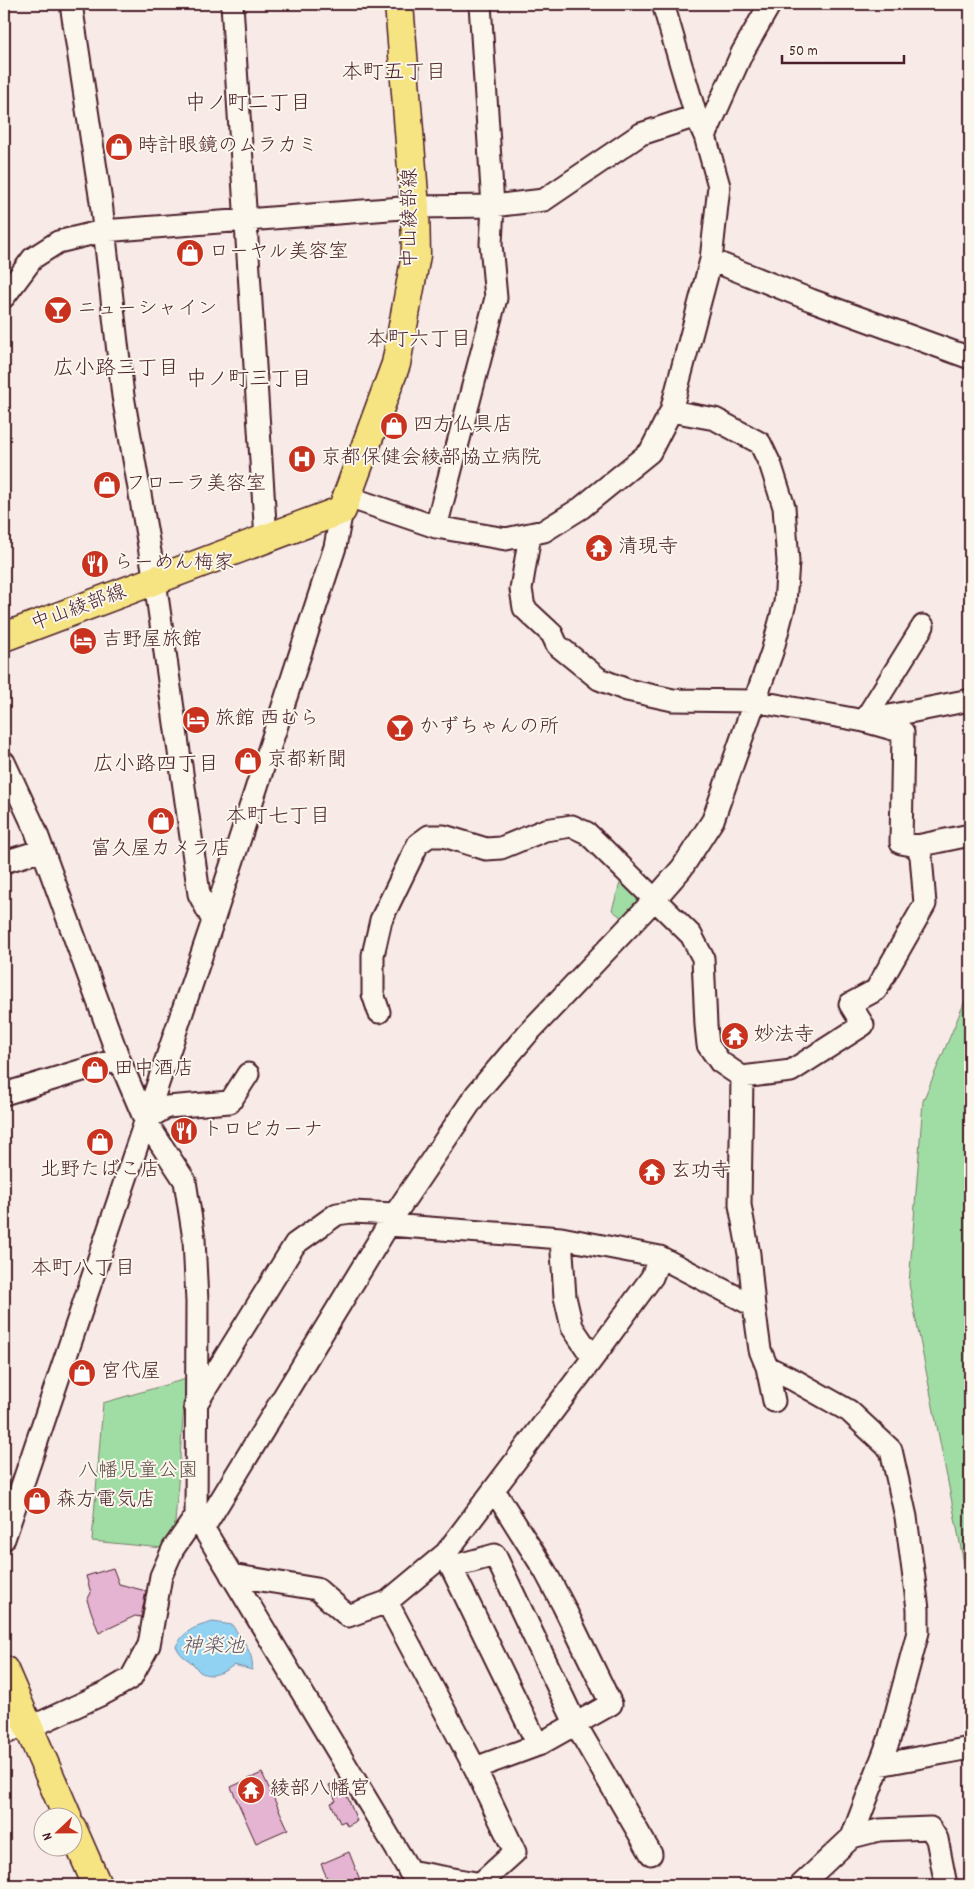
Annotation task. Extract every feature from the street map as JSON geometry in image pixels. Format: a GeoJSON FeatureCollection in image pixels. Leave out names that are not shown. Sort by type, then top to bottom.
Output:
{"type":"FeatureCollection","features":[{"type":"Feature","properties":{"kind":"main road","name":"中山綾部線"},"geometry":{"type":"LineString","coordinates":[[4,637],[266,538],[345,503],[396,364],[416,255],[415,207],[399,4]]}},
{"type":"Feature","properties":{"kind":"main road"},"geometry":{"type":"LineString","coordinates":[[4,1670],[15,1729],[61,1806]]}},
{"type":"Feature","properties":{"kind":"main road"},"geometry":{"type":"LineString","coordinates":[[82,1851],[97,1885]]}},
{"type":"Feature","properties":{"kind":"street"},"geometry":{"type":"LineString","coordinates":[[71,4],[101,202],[123,396],[155,581],[199,894],[213,921]]}},
{"type":"Feature","properties":{"kind":"street"},"geometry":{"type":"LineString","coordinates":[[232,4],[266,538]]}},
{"type":"Feature","properties":{"kind":"street"},"geometry":{"type":"LineString","coordinates":[[436,527],[496,298],[491,244],[493,206],[480,4]]}},
{"type":"Feature","properties":{"kind":"street"},"geometry":{"type":"LineString","coordinates":[[4,1540],[144,1120],[213,921],[335,547],[345,503],[436,527],[506,539],[544,531],[580,508],[650,452],[671,411],[711,260],[719,186],[663,4]]}},
{"type":"Feature","properties":{"kind":"street"},"geometry":{"type":"LineString","coordinates":[[705,136],[742,53],[770,4]]}},
{"type":"Feature","properties":{"kind":"street"},"geometry":{"type":"LineString","coordinates":[[4,297],[33,258],[58,242],[103,231],[415,207],[493,206],[544,200],[641,134],[696,116]]}},
{"type":"Feature","properties":{"kind":"street"},"geometry":{"type":"LineString","coordinates":[[711,260],[811,300],[970,358]]}},
{"type":"Feature","properties":{"kind":"street"},"geometry":{"type":"LineString","coordinates":[[15,1729],[42,1722],[107,1692],[131,1678],[150,1645],[161,1576],[173,1549],[200,1523],[392,1219],[477,1093],[528,1033],[682,868],[713,820],[772,652],[786,603],[788,562],[784,507],[771,466],[760,443],[715,418],[671,411]]}},
{"type":"Feature","properties":{"kind":"street"},"geometry":{"type":"LineString","coordinates":[[528,535],[529,541],[521,589],[524,608],[552,634],[557,645],[599,679],[627,690],[673,700],[754,701],[864,720],[903,732],[901,843],[917,846],[970,835]]}},
{"type":"Feature","properties":{"kind":"street"},"geometry":{"type":"LineString","coordinates":[[864,720],[923,626]]}},
{"type":"Feature","properties":{"kind":"street"},"geometry":{"type":"LineString","coordinates":[[864,720],[970,700]]}},
{"type":"Feature","properties":{"kind":"street"},"geometry":{"type":"LineString","coordinates":[[4,762],[35,829],[119,1060],[144,1120],[185,1181],[194,1239],[197,1302],[195,1406],[200,1523],[413,1878],[483,1884],[515,1852],[475,1768],[387,1602]]}},
{"type":"Feature","properties":{"kind":"street"},"geometry":{"type":"LineString","coordinates":[[379,1012],[374,994],[373,955],[381,920],[418,844],[429,836],[444,836],[486,849],[501,848],[545,830],[572,826],[587,833],[691,935],[703,958],[708,1045],[720,1062],[742,1077],[791,1071],[863,1025],[850,1004],[876,990],[925,904],[921,856],[917,846]]}},
{"type":"Feature","properties":{"kind":"street"},"geometry":{"type":"LineString","coordinates":[[4,862],[42,850]]}},
{"type":"Feature","properties":{"kind":"street"},"geometry":{"type":"LineString","coordinates":[[4,1094],[119,1060]]}},
{"type":"Feature","properties":{"kind":"street"},"geometry":{"type":"LineString","coordinates":[[144,1120],[167,1107],[230,1102],[248,1074]]}},
{"type":"Feature","properties":{"kind":"street"},"geometry":{"type":"LineString","coordinates":[[742,1077],[740,1205],[749,1254],[760,1350],[767,1367],[774,1401]]}},
{"type":"Feature","properties":{"kind":"street"},"geometry":{"type":"LineString","coordinates":[[195,1406],[295,1244],[337,1214],[351,1212],[392,1219],[561,1238],[660,1257],[754,1306]]}},
{"type":"Feature","properties":{"kind":"street"},"geometry":{"type":"LineString","coordinates":[[561,1238],[565,1297],[572,1326],[593,1358]]}},
{"type":"Feature","properties":{"kind":"street"},"geometry":{"type":"LineString","coordinates":[[231,1575],[317,1589],[348,1616],[387,1602],[449,1560],[494,1490],[652,1277],[660,1257]]}},
{"type":"Feature","properties":{"kind":"street"},"geometry":{"type":"LineString","coordinates":[[767,1367],[848,1411],[891,1450],[906,1517],[918,1610],[918,1632],[889,1740],[852,1837],[800,1885]]}},
{"type":"Feature","properties":{"kind":"street"},"geometry":{"type":"LineString","coordinates":[[475,1768],[538,1745],[611,1704],[554,1588],[494,1490]]}},
{"type":"Feature","properties":{"kind":"street"},"geometry":{"type":"LineString","coordinates":[[449,1560],[495,1555],[576,1725],[651,1854]]}},
{"type":"Feature","properties":{"kind":"street"},"geometry":{"type":"LineString","coordinates":[[449,1560],[538,1745]]}},
{"type":"Feature","properties":{"kind":"street"},"geometry":{"type":"LineString","coordinates":[[880,1765],[970,1748]]}},
{"type":"Feature","properties":{"kind":"street"},"geometry":{"type":"LineString","coordinates":[[852,1837],[879,1830],[930,1828],[937,1839],[943,1885]]}},
{"type":"Feature","properties":{"kind":"green space"},"geometry":{"type":"Polygon","coordinates":[[[624,870],[655,899],[631,925],[612,910],[624,870]]]}},
{"type":"Feature","properties":{"kind":"green space"},"geometry":{"type":"Polygon","coordinates":[[[970,989],[970,1594],[909,1284],[923,1101],[970,989]]]}},
{"type":"Feature","properties":{"kind":"green space","name":"八幡児童公園"},"geometry":{"type":"Polygon","coordinates":[[[186,1379],[173,1549],[92,1541],[103,1403],[186,1379]]]}},
{"type":"Feature","properties":{"kind":"water","name":"神楽池"},"geometry":{"type":"Polygon","coordinates":[[[213,1622],[232,1625],[249,1652],[252,1670],[234,1665],[218,1674],[204,1674],[181,1654],[176,1646],[187,1632],[213,1622]]]}},
{"type":"Feature","properties":{"kind":"building"},"geometry":{"type":"Polygon","coordinates":[[[113,1568],[119,1584],[146,1591],[141,1617],[135,1616],[99,1633],[87,1600],[91,1593],[86,1576],[113,1568]]]}},
{"type":"Feature","properties":{"kind":"building"},"geometry":{"type":"Polygon","coordinates":[[[262,1773],[288,1829],[256,1843],[231,1787],[262,1773]]]}},
{"type":"Feature","properties":{"kind":"building"},"geometry":{"type":"Polygon","coordinates":[[[340,1780],[348,1793],[346,1793],[357,1821],[347,1826],[345,1821],[340,1823],[331,1803],[336,1801],[329,1785],[340,1780]]]}},
{"type":"Feature","properties":{"kind":"building"},"geometry":{"type":"Polygon","coordinates":[[[349,1852],[362,1885],[330,1885],[321,1864],[349,1852]]]}},
{"type":"Feature","properties":{"kind":"place","name":"時計眼鏡のムラカミ"},"geometry":{"type":"Point","coordinates":[119,147]}},
{"type":"Feature","properties":{"kind":"place","name":"ローヤル美容室"},"geometry":{"type":"Point","coordinates":[190,253]}},
{"type":"Feature","properties":{"kind":"place","name":"ニューシャイン"},"geometry":{"type":"Point","coordinates":[58,310]}},
{"type":"Feature","properties":{"kind":"place","name":"四方仏具店"},"geometry":{"type":"Point","coordinates":[394,426]}},
{"type":"Feature","properties":{"kind":"place","name":"京都保健会綾部協立病院"},"geometry":{"type":"Point","coordinates":[302,459]}},
{"type":"Feature","properties":{"kind":"place","name":"フローラ美容室"},"geometry":{"type":"Point","coordinates":[107,485]}},
{"type":"Feature","properties":{"kind":"place","name":"清現寺"},"geometry":{"type":"Point","coordinates":[599,548]}},
{"type":"Feature","properties":{"kind":"place","name":"らーめん梅家"},"geometry":{"type":"Point","coordinates":[95,564]}},
{"type":"Feature","properties":{"kind":"place","name":"吉野屋旅館"},"geometry":{"type":"Point","coordinates":[83,641]}},
{"type":"Feature","properties":{"kind":"place","name":"旅館 西むら"},"geometry":{"type":"Point","coordinates":[196,720]}},
{"type":"Feature","properties":{"kind":"place","name":"かずちゃんの所"},"geometry":{"type":"Point","coordinates":[400,728]}},
{"type":"Feature","properties":{"kind":"place","name":"京都新聞"},"geometry":{"type":"Point","coordinates":[248,761]}},
{"type":"Feature","properties":{"kind":"place","name":"富久屋カメラ店"},"geometry":{"type":"Point","coordinates":[161,821]}},
{"type":"Feature","properties":{"kind":"place","name":"妙法寺"},"geometry":{"type":"Point","coordinates":[735,1036]}},
{"type":"Feature","properties":{"kind":"place","name":"田中酒店"},"geometry":{"type":"Point","coordinates":[95,1070]}},
{"type":"Feature","properties":{"kind":"place","name":"トロピカーナ"},"geometry":{"type":"Point","coordinates":[184,1131]}},
{"type":"Feature","properties":{"kind":"place","name":"北野たばこ店"},"geometry":{"type":"Point","coordinates":[100,1142]}},
{"type":"Feature","properties":{"kind":"place","name":"玄功寺"},"geometry":{"type":"Point","coordinates":[652,1172]}},
{"type":"Feature","properties":{"kind":"place","name":"宮代屋"},"geometry":{"type":"Point","coordinates":[82,1373]}},
{"type":"Feature","properties":{"kind":"place","name":"森方電気店"},"geometry":{"type":"Point","coordinates":[37,1501]}},
{"type":"Feature","properties":{"kind":"place","name":"綾部八幡宮"},"geometry":{"type":"Point","coordinates":[251,1790]}},
{"type":"Feature","properties":{"kind":"district","name":"本町五丁目"},"geometry":{"type":"Point","coordinates":[394,74]}},
{"type":"Feature","properties":{"kind":"district","name":"中ノ町二丁目"},"geometry":{"type":"Point","coordinates":[248,105]}},
{"type":"Feature","properties":{"kind":"district","name":"本町六丁目"},"geometry":{"type":"Point","coordinates":[419,341]}},
{"type":"Feature","properties":{"kind":"district","name":"広小路三丁目"},"geometry":{"type":"Point","coordinates":[116,370]}},
{"type":"Feature","properties":{"kind":"district","name":"中ノ町三丁目"},"geometry":{"type":"Point","coordinates":[249,381]}},
{"type":"Feature","properties":{"kind":"district","name":"広小路四丁目"},"geometry":{"type":"Point","coordinates":[156,766]}},
{"type":"Feature","properties":{"kind":"district","name":"本町七丁目"},"geometry":{"type":"Point","coordinates":[278,818]}},
{"type":"Feature","properties":{"kind":"district","name":"本町八丁目"},"geometry":{"type":"Point","coordinates":[83,1270]}}]}
